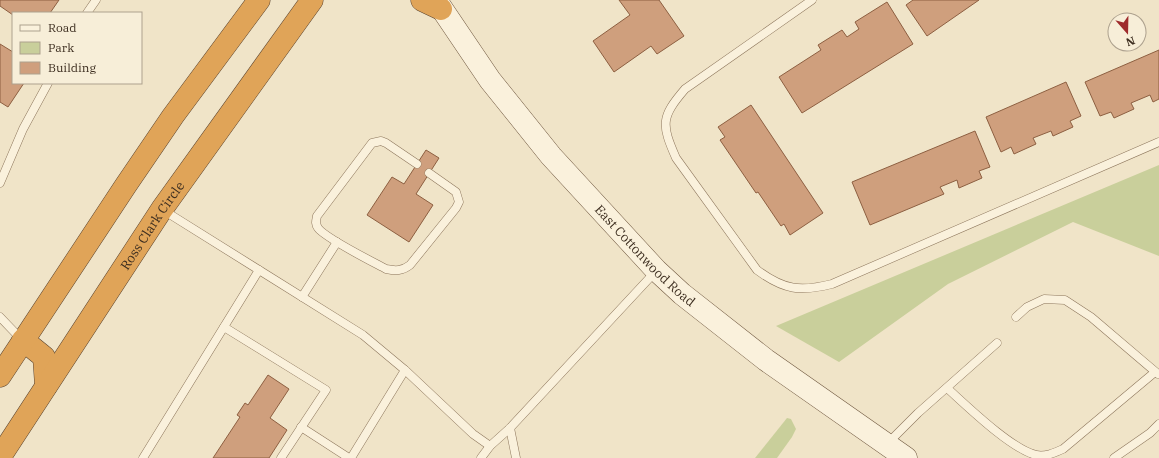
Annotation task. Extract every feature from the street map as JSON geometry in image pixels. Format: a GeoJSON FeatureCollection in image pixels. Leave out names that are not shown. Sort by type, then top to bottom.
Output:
{"type":"FeatureCollection","features":[{"type":"Feature","properties":{"kind":"highway"},"geometry":{"type":"LineString","coordinates":[[0,376],[174,116],[259,0]]}},
{"type":"Feature","properties":{"kind":"highway"},"geometry":{"type":"LineString","coordinates":[[422,0],[439,5]]}},
{"type":"Feature","properties":{"kind":"highway","name":"Ross Clark Circle"},"geometry":{"type":"LineString","coordinates":[[0,457],[162,209],[314,2]]}},
{"type":"Feature","properties":{"kind":"highway"},"geometry":{"type":"LineString","coordinates":[[23,340],[44,357],[46,386]]}},
{"type":"Feature","properties":{"kind":"main road","name":"East Cottonwood Road"},"geometry":{"type":"LineString","coordinates":[[439,5],[490,80],[551,156],[656,270],[682,294],[766,360],[906,458]]}},
{"type":"Feature","properties":{"kind":"lane"},"geometry":{"type":"LineString","coordinates":[[88,12],[96,0]]}},
{"type":"Feature","properties":{"kind":"lane"},"geometry":{"type":"LineString","coordinates":[[812,0],[685,89],[673,103],[664,120],[668,139],[676,158],[757,270],[770,279],[788,287],[808,290],[832,284],[1159,142]]}},
{"type":"Feature","properties":{"kind":"lane"},"geometry":{"type":"LineString","coordinates":[[0,183],[23,128],[47,84]]}},
{"type":"Feature","properties":{"kind":"lane"},"geometry":{"type":"LineString","coordinates":[[417,164],[386,143],[377,142],[368,146],[317,216],[317,228],[337,242],[386,269],[400,270],[410,265],[456,208],[459,202],[456,192],[429,173]]}},
{"type":"Feature","properties":{"kind":"lane"},"geometry":{"type":"LineString","coordinates":[[162,209],[363,335],[405,370],[473,434],[490,446]]}},
{"type":"Feature","properties":{"kind":"lane"},"geometry":{"type":"LineString","coordinates":[[302,297],[337,242]]}},
{"type":"Feature","properties":{"kind":"lane"},"geometry":{"type":"LineString","coordinates":[[143,458],[259,270]]}},
{"type":"Feature","properties":{"kind":"lane"},"geometry":{"type":"LineString","coordinates":[[481,458],[490,446],[510,428],[656,270]]}},
{"type":"Feature","properties":{"kind":"lane"},"geometry":{"type":"LineString","coordinates":[[947,388],[1011,442],[1036,455],[1051,456],[1063,449],[1157,373],[1091,317],[1065,300],[1044,299],[1027,307],[1016,317]]}},
{"type":"Feature","properties":{"kind":"lane"},"geometry":{"type":"LineString","coordinates":[[0,317],[23,340]]}},
{"type":"Feature","properties":{"kind":"lane"},"geometry":{"type":"LineString","coordinates":[[224,327],[326,390],[281,458]]}},
{"type":"Feature","properties":{"kind":"lane"},"geometry":{"type":"LineString","coordinates":[[887,444],[997,343]]}},
{"type":"Feature","properties":{"kind":"lane"},"geometry":{"type":"LineString","coordinates":[[301,427],[350,458],[405,370]]}},
{"type":"Feature","properties":{"kind":"lane"},"geometry":{"type":"LineString","coordinates":[[1114,458],[1150,433],[1159,424]]}},
{"type":"Feature","properties":{"kind":"lane"},"geometry":{"type":"LineString","coordinates":[[510,428],[516,458]]}},
{"type":"Feature","properties":{"kind":"green space"},"geometry":{"type":"Polygon","coordinates":[[[1159,165],[1159,256],[1073,222],[948,284],[839,362],[776,326],[1159,165]]]}},
{"type":"Feature","properties":{"kind":"green space"},"geometry":{"type":"Polygon","coordinates":[[[787,418],[791,419],[796,429],[777,458],[755,458],[787,418]]]}},
{"type":"Feature","properties":{"kind":"building"},"geometry":{"type":"Polygon","coordinates":[[[0,0],[59,0],[51,12],[12,12],[12,14],[0,6],[0,0]]]}},
{"type":"Feature","properties":{"kind":"building"},"geometry":{"type":"Polygon","coordinates":[[[619,0],[659,0],[684,36],[657,54],[651,46],[614,72],[593,41],[630,15],[619,0]]]}},
{"type":"Feature","properties":{"kind":"building"},"geometry":{"type":"Polygon","coordinates":[[[913,0],[979,0],[927,36],[906,5],[913,0]]]}},
{"type":"Feature","properties":{"kind":"building"},"geometry":{"type":"Polygon","coordinates":[[[887,2],[913,44],[802,113],[779,77],[821,50],[818,45],[842,30],[847,37],[859,29],[855,22],[887,2]]]}},
{"type":"Feature","properties":{"kind":"building"},"geometry":{"type":"Polygon","coordinates":[[[0,44],[12,51],[12,84],[23,84],[8,107],[0,102],[0,44]]]}},
{"type":"Feature","properties":{"kind":"building"},"geometry":{"type":"Polygon","coordinates":[[[1159,50],[1159,99],[1153,102],[1150,95],[1131,103],[1134,109],[1114,118],[1111,112],[1100,116],[1085,82],[1159,50]]]}},
{"type":"Feature","properties":{"kind":"building"},"geometry":{"type":"Polygon","coordinates":[[[1066,82],[1081,116],[1070,121],[1073,127],[1053,136],[1051,131],[1033,138],[1036,144],[1014,154],[1011,147],[1001,152],[986,117],[1066,82]]]}},
{"type":"Feature","properties":{"kind":"building"},"geometry":{"type":"Polygon","coordinates":[[[751,105],[823,213],[790,235],[784,224],[781,226],[758,192],[756,193],[720,140],[725,137],[718,127],[751,105]]]}},
{"type":"Feature","properties":{"kind":"building"},"geometry":{"type":"Polygon","coordinates":[[[975,131],[990,167],[979,171],[982,178],[959,188],[957,180],[940,187],[944,194],[870,225],[852,182],[975,131]]]}},
{"type":"Feature","properties":{"kind":"building"},"geometry":{"type":"Polygon","coordinates":[[[426,150],[439,158],[416,194],[433,205],[409,242],[367,215],[392,177],[404,184],[426,150]]]}},
{"type":"Feature","properties":{"kind":"building"},"geometry":{"type":"Polygon","coordinates":[[[268,375],[289,389],[270,418],[287,430],[269,458],[213,458],[240,417],[237,415],[245,403],[248,405],[268,375]]]}}]}
